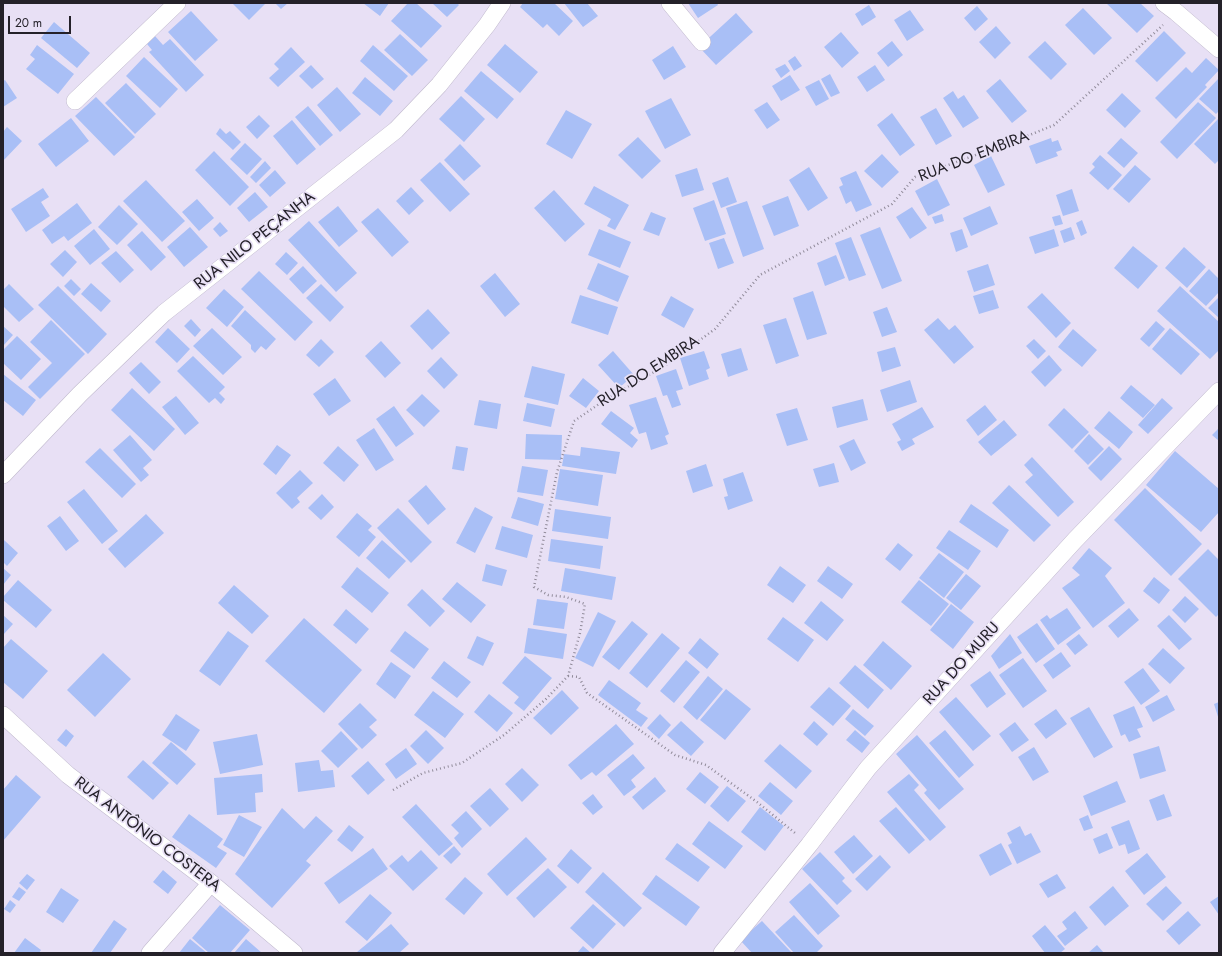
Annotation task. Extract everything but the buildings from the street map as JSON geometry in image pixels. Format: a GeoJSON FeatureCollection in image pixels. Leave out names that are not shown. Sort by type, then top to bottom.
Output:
{"type":"FeatureCollection","features":[{"type":"Feature","properties":{"kind":"street"},"geometry":{"type":"LineString","coordinates":[[75,101],[177,3]]}},
{"type":"Feature","properties":{"kind":"street","name":"RUA NILO PEÇANHA"},"geometry":{"type":"LineString","coordinates":[[3,475],[80,394],[164,313],[396,130],[439,85],[487,25],[502,3]]}},
{"type":"Feature","properties":{"kind":"street"},"geometry":{"type":"LineString","coordinates":[[670,3],[702,42]]}},
{"type":"Feature","properties":{"kind":"street"},"geometry":{"type":"LineString","coordinates":[[1170,8],[1219,49]]}},
{"type":"Feature","properties":{"kind":"street","name":"RUA DO MURU"},"geometry":{"type":"LineString","coordinates":[[722,953],[809,845],[868,768],[1075,540],[1219,391]]}},
{"type":"Feature","properties":{"kind":"street","name":"RUA ANTÔNIO COSTERA"},"geometry":{"type":"LineString","coordinates":[[3,715],[68,774],[211,883],[294,953]]}},
{"type":"Feature","properties":{"kind":"street"},"geometry":{"type":"LineString","coordinates":[[150,953],[211,883]]}},
{"type":"Feature","properties":{"kind":"path","name":"RUA DO EMBIRA"},"geometry":{"type":"LineString","coordinates":[[393,790],[424,773],[462,763],[504,735],[546,699],[568,676],[580,633],[585,604],[566,597],[548,595],[534,587],[557,472],[574,421],[608,398],[663,367],[715,329],[760,275],[892,204],[915,177],[1054,125],[1170,8]]}},
{"type":"Feature","properties":{"kind":"path"},"geometry":{"type":"LineString","coordinates":[[568,676],[579,677],[588,692],[675,755],[706,765],[758,802],[809,845]]}}]}
